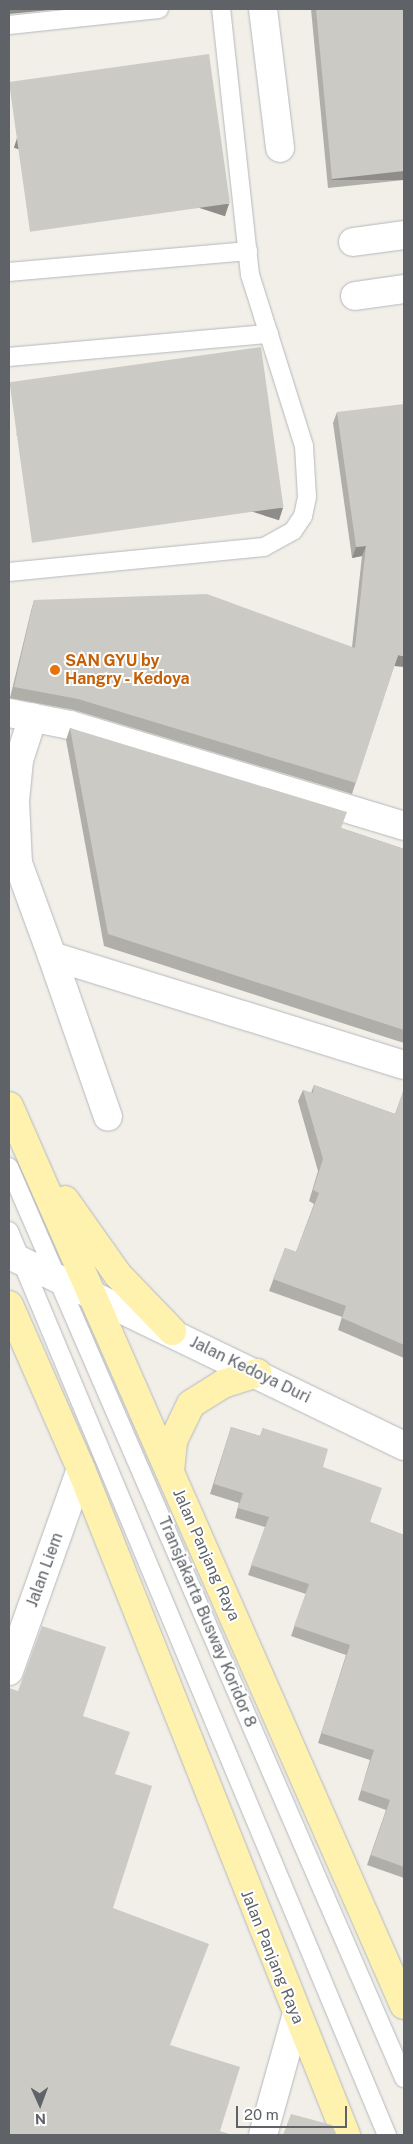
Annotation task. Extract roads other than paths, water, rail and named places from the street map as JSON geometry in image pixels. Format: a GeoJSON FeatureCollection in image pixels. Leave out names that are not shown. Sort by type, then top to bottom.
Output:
{"type":"FeatureCollection","features":[{"type":"Feature","properties":{"kind":"main road","name":"Jalan Panjang Raya"},"geometry":{"type":"LineString","coordinates":[[9,1106],[96,1295],[170,1473],[404,2005]]}},
{"type":"Feature","properties":{"kind":"main road"},"geometry":{"type":"LineString","coordinates":[[25,1143],[118,1275],[172,1331]]}},
{"type":"Feature","properties":{"kind":"main road","name":"Jalan Panjang Raya"},"geometry":{"type":"LineString","coordinates":[[9,1305],[81,1469],[296,2017],[346,2135]]}},
{"type":"Feature","properties":{"kind":"main road"},"geometry":{"type":"LineString","coordinates":[[170,1473],[172,1441],[191,1404],[223,1384],[257,1373]]}},
{"type":"Feature","properties":{"kind":"street"},"geometry":{"type":"LineString","coordinates":[[263,9],[280,148]]}},
{"type":"Feature","properties":{"kind":"street"},"geometry":{"type":"LineString","coordinates":[[353,242],[404,235]]}},
{"type":"Feature","properties":{"kind":"street"},"geometry":{"type":"LineString","coordinates":[[355,296],[404,289]]}},
{"type":"Feature","properties":{"kind":"street"},"geometry":{"type":"LineString","coordinates":[[108,1117],[52,956],[13,863],[14,801],[19,760],[21,715],[404,826]]}},
{"type":"Feature","properties":{"kind":"street"},"geometry":{"type":"LineString","coordinates":[[52,956],[404,1065]]}},
{"type":"Feature","properties":{"kind":"street","name":"Jalan Kedoya Duri"},"geometry":{"type":"LineString","coordinates":[[16,1258],[172,1331],[404,1446]]}},
{"type":"Feature","properties":{"kind":"street","name":"Jalan Liem"},"geometry":{"type":"LineString","coordinates":[[9,1671],[81,1469]]}},
{"type":"Feature","properties":{"kind":"street"},"geometry":{"type":"LineString","coordinates":[[264,2135],[296,2017]]}},
{"type":"Feature","properties":{"kind":"lane"},"geometry":{"type":"LineString","coordinates":[[9,25],[159,9]]}},
{"type":"Feature","properties":{"kind":"lane"},"geometry":{"type":"LineString","coordinates":[[9,572],[264,547],[293,532],[307,497],[304,446],[269,334],[248,251],[221,9]]}},
{"type":"Feature","properties":{"kind":"lane"},"geometry":{"type":"LineString","coordinates":[[9,272],[248,251]]}},
{"type":"Feature","properties":{"kind":"lane"},"geometry":{"type":"LineString","coordinates":[[9,357],[269,334]]}},
{"type":"Feature","properties":{"kind":"lane","name":"Transjakarta Busway Koridor 8"},"geometry":{"type":"LineString","coordinates":[[9,1167],[404,2078]]}},
{"type":"Feature","properties":{"kind":"lane","name":"Transjakarta Busway Koridor 8"},"geometry":{"type":"LineString","coordinates":[[9,1231],[16,1258],[387,2135]]}},
{"type":"Feature","properties":{"kind":"place","name":"SAN GYU by Hangry - Kedoya"},"geometry":{"type":"Point","coordinates":[55,670]}}]}
